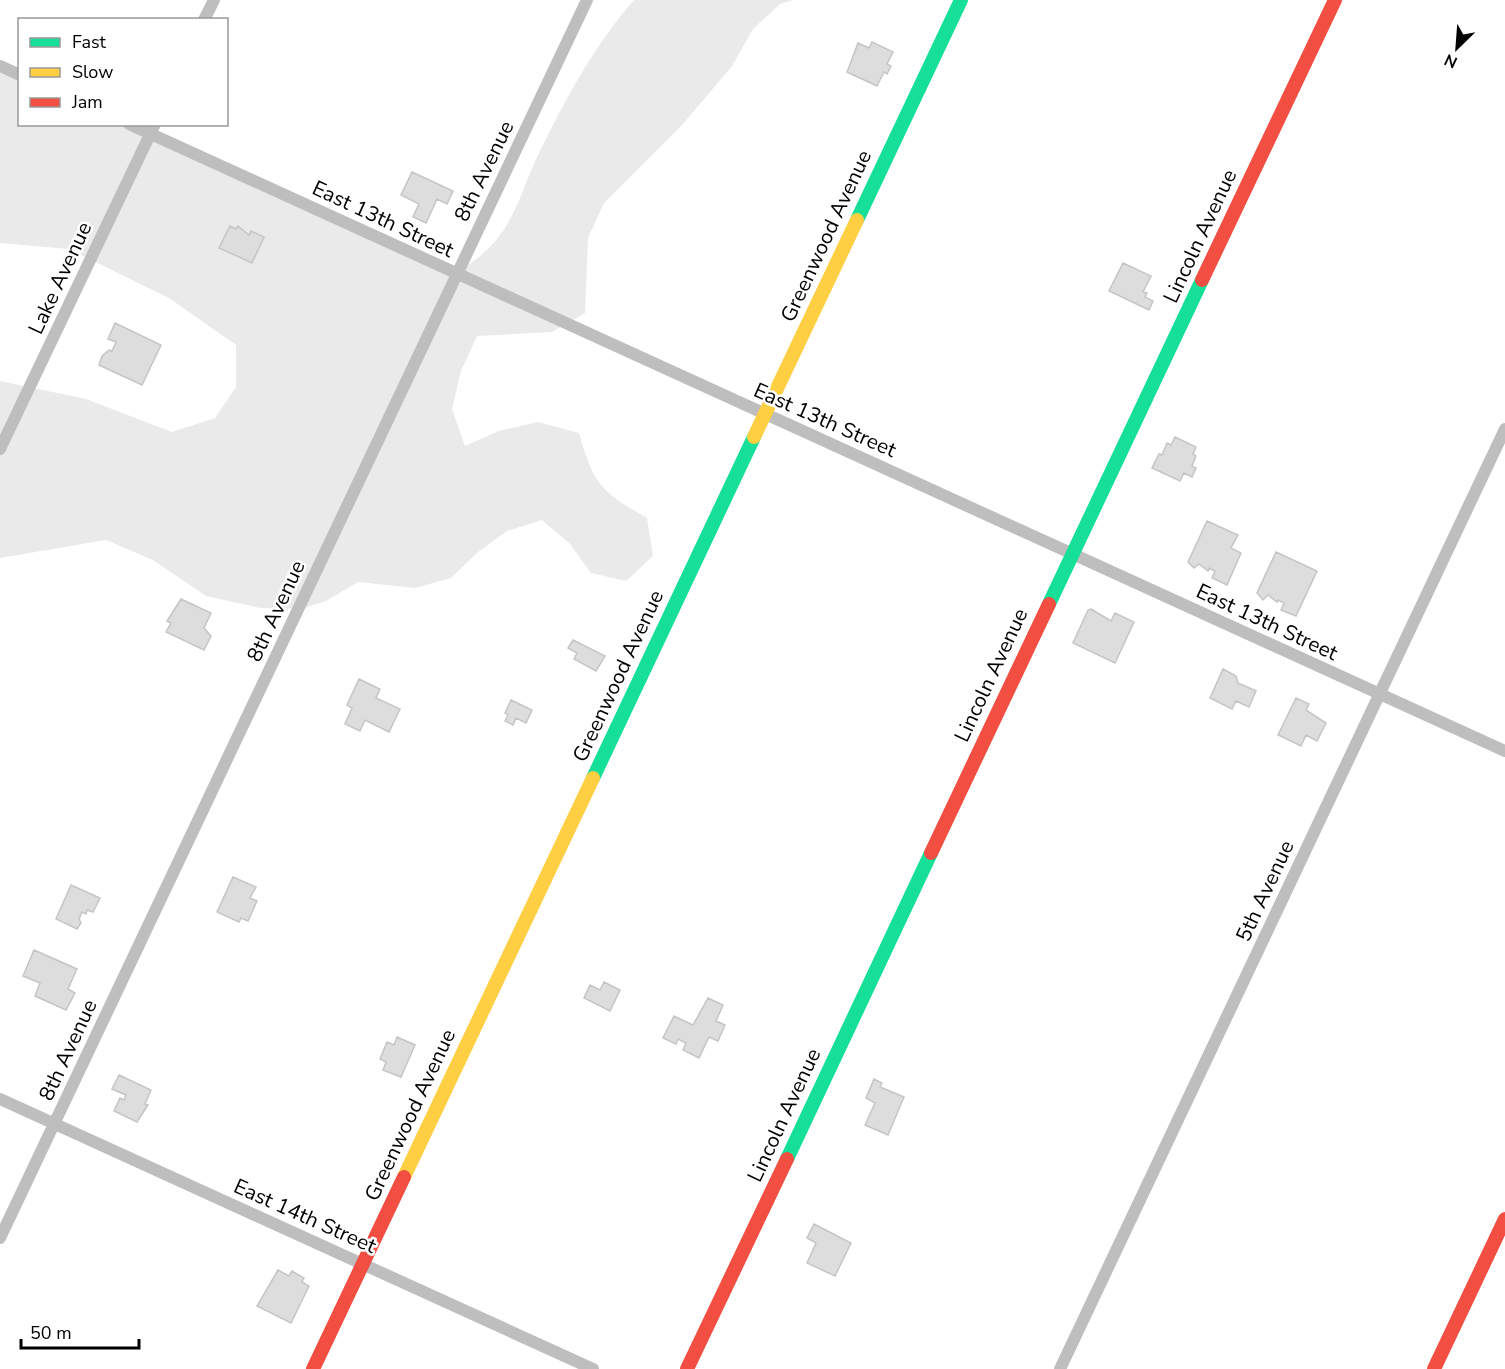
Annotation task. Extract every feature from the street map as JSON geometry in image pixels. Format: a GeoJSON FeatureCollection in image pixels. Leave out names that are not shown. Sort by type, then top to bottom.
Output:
{"type":"FeatureCollection","features":[{"type":"Feature","properties":{"kind":"street"},"geometry":{"type":"LineString","coordinates":[[205,18],[214,0]]}},
{"type":"Feature","properties":{"kind":"street","name":"8th Avenue"},"geometry":{"type":"LineString","coordinates":[[0,1238],[587,0]]}},
{"type":"Feature","properties":{"kind":"street","name":"Greenwood Avenue"},"geometry":{"type":"LineString","coordinates":[[313,1369],[961,0]]}},
{"type":"Feature","properties":{"kind":"street","name":"Lincoln Avenue"},"geometry":{"type":"LineString","coordinates":[[687,1369],[1335,0]]}},
{"type":"Feature","properties":{"kind":"street"},"geometry":{"type":"LineString","coordinates":[[0,66],[18,74]]}},
{"type":"Feature","properties":{"kind":"street","name":"East 13th Street"},"geometry":{"type":"LineString","coordinates":[[152,129],[456,274],[1505,752]]}},
{"type":"Feature","properties":{"kind":"street","name":"Lake Avenue"},"geometry":{"type":"LineString","coordinates":[[0,449],[152,129]]}},
{"type":"Feature","properties":{"kind":"street","name":"5th Avenue"},"geometry":{"type":"LineString","coordinates":[[1060,1369],[1505,429]]}},
{"type":"Feature","properties":{"kind":"street","name":"East 14th Street"},"geometry":{"type":"LineString","coordinates":[[0,1099],[593,1369]]}},
{"type":"Feature","properties":{"kind":"street"},"geometry":{"type":"LineString","coordinates":[[1434,1369],[1505,1219]]}},
{"type":"Feature","properties":{"kind":"shaded area"},"geometry":{"type":"Polygon","coordinates":[[[634,0],[793,0],[780,4],[753,29],[732,66],[683,124],[604,203],[588,238],[585,313],[552,332],[477,336],[461,371],[452,409],[465,446],[499,431],[538,422],[579,433],[589,464],[601,485],[619,501],[647,518],[653,556],[626,581],[591,573],[570,544],[542,520],[507,531],[478,552],[451,578],[415,588],[358,582],[326,601],[301,609],[260,608],[206,596],[153,560],[106,540],[0,558],[0,381],[86,399],[172,432],[215,418],[236,387],[236,345],[169,298],[69,249],[0,243],[0,65],[18,73],[18,126],[136,126],[462,269],[480,256],[504,230],[541,149],[571,91],[594,53],[634,0]]]}},
{"type":"Feature","properties":{"kind":"building"},"geometry":{"type":"Polygon","coordinates":[[[872,42],[893,52],[887,64],[891,66],[887,74],[884,72],[877,86],[847,72],[858,43],[869,48],[872,42]]]}},
{"type":"Feature","properties":{"kind":"building"},"geometry":{"type":"Polygon","coordinates":[[[412,172],[453,191],[447,204],[437,199],[426,223],[413,217],[419,204],[401,195],[412,172]]]}},
{"type":"Feature","properties":{"kind":"building"},"geometry":{"type":"Polygon","coordinates":[[[230,226],[236,229],[238,226],[249,235],[251,231],[264,237],[252,263],[219,248],[230,226]]]}},
{"type":"Feature","properties":{"kind":"building"},"geometry":{"type":"Polygon","coordinates":[[[1123,263],[1151,276],[1143,292],[1147,293],[1145,297],[1153,301],[1149,310],[1109,291],[1123,263]]]}},
{"type":"Feature","properties":{"kind":"building"},"geometry":{"type":"Polygon","coordinates":[[[115,323],[161,345],[142,385],[99,365],[102,356],[109,350],[112,351],[116,342],[108,339],[115,323]]]}},
{"type":"Feature","properties":{"kind":"building"},"geometry":{"type":"Polygon","coordinates":[[[1175,437],[1196,447],[1193,454],[1196,456],[1192,466],[1196,468],[1192,477],[1184,473],[1180,481],[1152,468],[1159,454],[1162,455],[1167,443],[1171,445],[1175,437]]]}},
{"type":"Feature","properties":{"kind":"building"},"geometry":{"type":"Polygon","coordinates":[[[1207,521],[1238,535],[1231,548],[1241,553],[1227,585],[1212,578],[1215,571],[1209,568],[1208,571],[1199,564],[1194,568],[1188,562],[1207,521]]]}},
{"type":"Feature","properties":{"kind":"building"},"geometry":{"type":"Polygon","coordinates":[[[1276,552],[1317,571],[1296,616],[1281,610],[1284,603],[1278,600],[1277,602],[1268,595],[1263,600],[1257,593],[1276,552]]]}},
{"type":"Feature","properties":{"kind":"building"},"geometry":{"type":"Polygon","coordinates":[[[181,599],[211,613],[204,628],[211,636],[204,650],[166,632],[171,623],[167,621],[181,599]]]}},
{"type":"Feature","properties":{"kind":"building"},"geometry":{"type":"Polygon","coordinates":[[[1091,609],[1111,621],[1115,613],[1134,622],[1115,663],[1073,643],[1088,610],[1091,609]]]}},
{"type":"Feature","properties":{"kind":"building"},"geometry":{"type":"Polygon","coordinates":[[[573,640],[605,656],[596,671],[574,659],[577,653],[568,648],[573,640]]]}},
{"type":"Feature","properties":{"kind":"building"},"geometry":{"type":"Polygon","coordinates":[[[1223,669],[1236,676],[1238,683],[1256,691],[1249,707],[1236,701],[1232,709],[1210,698],[1223,669]]]}},
{"type":"Feature","properties":{"kind":"building"},"geometry":{"type":"Polygon","coordinates":[[[359,679],[380,689],[376,698],[400,709],[389,732],[365,720],[360,731],[345,724],[352,708],[347,705],[359,679]]]}},
{"type":"Feature","properties":{"kind":"building"},"geometry":{"type":"Polygon","coordinates":[[[1296,698],[1309,704],[1306,710],[1326,723],[1317,741],[1306,735],[1301,746],[1278,735],[1296,698]]]}},
{"type":"Feature","properties":{"kind":"building"},"geometry":{"type":"Polygon","coordinates":[[[511,700],[532,710],[526,723],[516,718],[513,725],[505,721],[508,715],[505,713],[511,700]]]}},
{"type":"Feature","properties":{"kind":"building"},"geometry":{"type":"Polygon","coordinates":[[[233,877],[256,887],[250,898],[257,901],[248,921],[241,918],[239,922],[217,912],[233,877]]]}},
{"type":"Feature","properties":{"kind":"building"},"geometry":{"type":"Polygon","coordinates":[[[71,885],[100,898],[93,912],[87,910],[86,914],[82,912],[79,919],[81,923],[77,929],[56,919],[71,885]]]}},
{"type":"Feature","properties":{"kind":"building"},"geometry":{"type":"Polygon","coordinates":[[[34,950],[77,969],[68,989],[75,993],[66,1010],[35,996],[40,983],[23,976],[34,950]]]}},
{"type":"Feature","properties":{"kind":"building"},"geometry":{"type":"Polygon","coordinates":[[[604,982],[620,990],[610,1011],[584,998],[590,985],[600,990],[604,982]]]}},
{"type":"Feature","properties":{"kind":"building"},"geometry":{"type":"Polygon","coordinates":[[[708,998],[723,1005],[716,1021],[725,1025],[718,1041],[709,1037],[699,1058],[683,1050],[686,1043],[678,1039],[676,1044],[663,1038],[674,1016],[693,1025],[708,998]]]}},
{"type":"Feature","properties":{"kind":"building"},"geometry":{"type":"Polygon","coordinates":[[[397,1037],[415,1045],[401,1077],[383,1070],[386,1062],[380,1059],[387,1042],[394,1045],[397,1037]]]}},
{"type":"Feature","properties":{"kind":"building"},"geometry":{"type":"Polygon","coordinates":[[[119,1075],[151,1090],[145,1104],[148,1105],[137,1122],[114,1111],[120,1098],[124,1100],[126,1095],[112,1089],[119,1075]]]}},
{"type":"Feature","properties":{"kind":"building"},"geometry":{"type":"Polygon","coordinates":[[[874,1079],[882,1083],[880,1087],[904,1097],[888,1135],[865,1125],[875,1103],[866,1098],[874,1079]]]}},
{"type":"Feature","properties":{"kind":"building"},"geometry":{"type":"Polygon","coordinates":[[[814,1224],[851,1243],[835,1276],[807,1263],[816,1243],[807,1238],[814,1224]]]}},
{"type":"Feature","properties":{"kind":"building"},"geometry":{"type":"Polygon","coordinates":[[[278,1270],[289,1276],[292,1271],[304,1278],[302,1282],[309,1286],[291,1323],[257,1306],[278,1270]]]}},
{"type":"Feature","properties":{"kind":"traffic: fast"},"geometry":{"type":"LineString","coordinates":[[857,220],[961,0]]}},
{"type":"Feature","properties":{"kind":"traffic: fast"},"geometry":{"type":"LineString","coordinates":[[1049,604],[1202,280]]}},
{"type":"Feature","properties":{"kind":"traffic: fast"},"geometry":{"type":"LineString","coordinates":[[593,778],[754,437]]}},
{"type":"Feature","properties":{"kind":"traffic: fast"},"geometry":{"type":"LineString","coordinates":[[787,1159],[931,853]]}},
{"type":"Feature","properties":{"kind":"traffic: slow"},"geometry":{"type":"LineString","coordinates":[[754,437],[857,220]]}},
{"type":"Feature","properties":{"kind":"traffic: slow"},"geometry":{"type":"LineString","coordinates":[[404,1177],[593,778]]}},
{"type":"Feature","properties":{"kind":"traffic: jam"},"geometry":{"type":"LineString","coordinates":[[1202,280],[1335,0]]}},
{"type":"Feature","properties":{"kind":"traffic: jam"},"geometry":{"type":"LineString","coordinates":[[931,853],[1049,604]]}},
{"type":"Feature","properties":{"kind":"traffic: jam"},"geometry":{"type":"LineString","coordinates":[[687,1369],[787,1159]]}},
{"type":"Feature","properties":{"kind":"traffic: jam"},"geometry":{"type":"LineString","coordinates":[[313,1369],[404,1177]]}},
{"type":"Feature","properties":{"kind":"traffic: jam"},"geometry":{"type":"LineString","coordinates":[[1434,1369],[1505,1219]]}}]}
